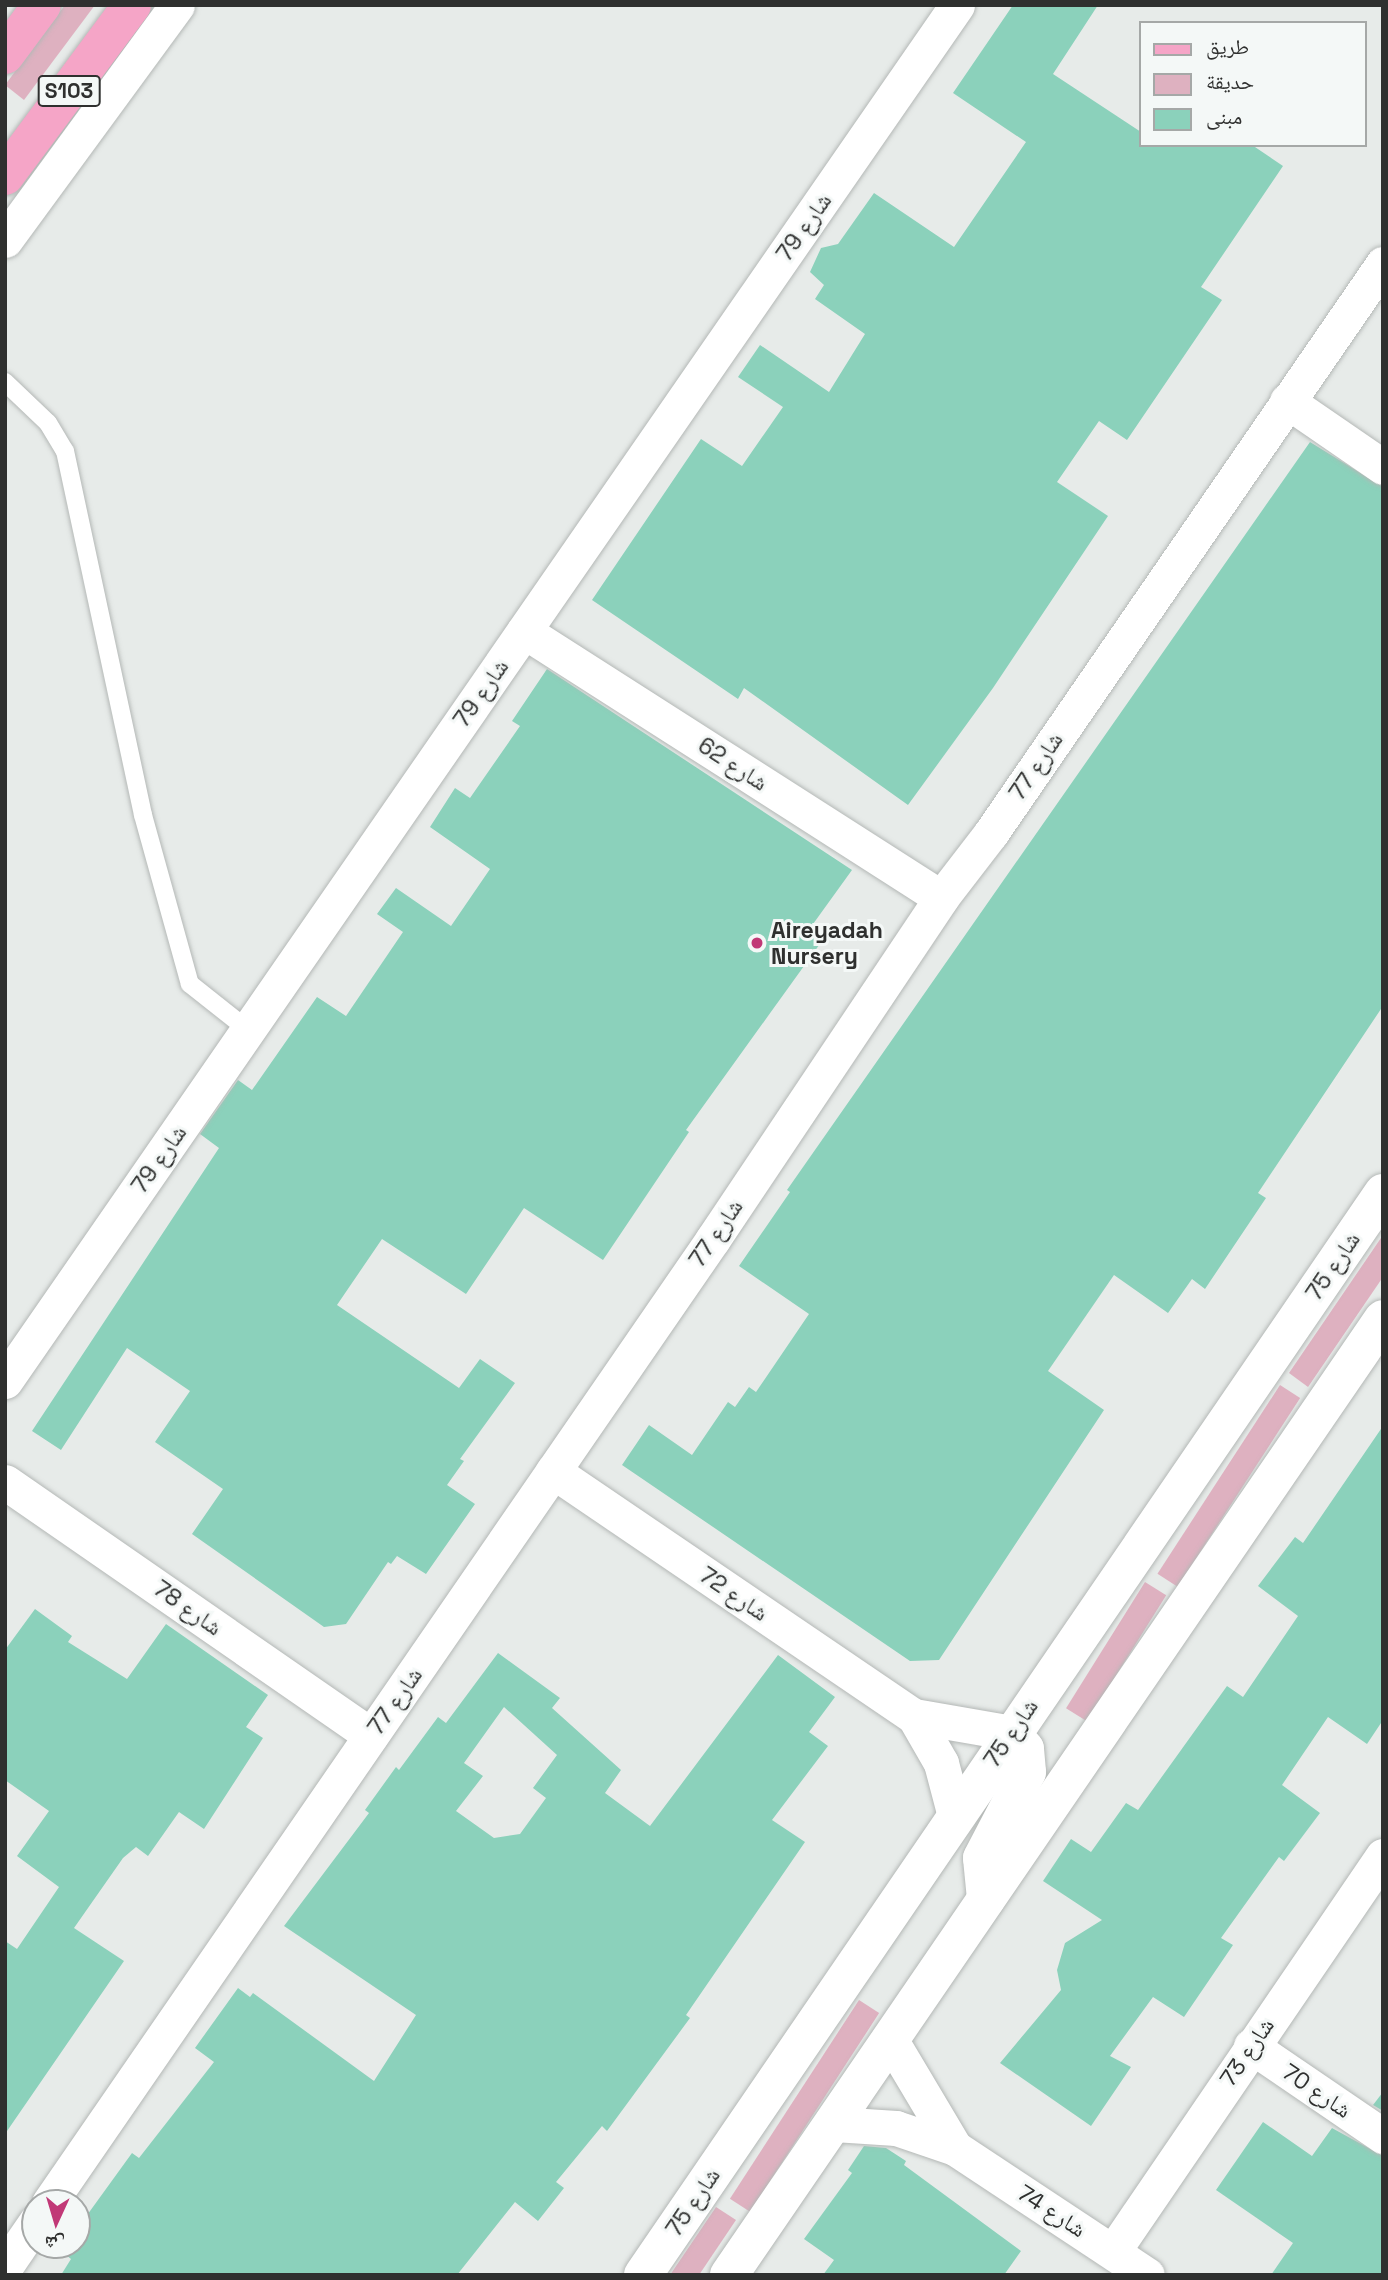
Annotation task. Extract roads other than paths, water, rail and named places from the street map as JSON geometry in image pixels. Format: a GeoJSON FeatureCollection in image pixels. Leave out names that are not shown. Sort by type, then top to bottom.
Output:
{"type":"FeatureCollection","features":[{"type":"Feature","properties":{"kind":"main road"},"geometry":{"type":"LineString","coordinates":[[5,55],[42,5]]}},
{"type":"Feature","properties":{"kind":"main road","name":"S103"},"geometry":{"type":"LineString","coordinates":[[5,176],[132,5]]}},
{"type":"Feature","properties":{"kind":"street"},"geometry":{"type":"LineString","coordinates":[[5,240],[177,5]]}},
{"type":"Feature","properties":{"kind":"street","name":"شارع 79"},"geometry":{"type":"LineString","coordinates":[[5,1381],[957,5]]}},
{"type":"Feature","properties":{"kind":"street","name":"شارع 77"},"geometry":{"type":"LineString","coordinates":[[59,2189],[553,1471],[941,898],[991,833],[1383,264]]}},
{"type":"Feature","properties":{"kind":"street"},"geometry":{"type":"LineString","coordinates":[[1287,401],[1383,467]]}},
{"type":"Feature","properties":{"kind":"street","name":"شارع 62"},"geometry":{"type":"LineString","coordinates":[[524,631],[941,898]]}},
{"type":"Feature","properties":{"kind":"street","name":"شارع 75"},"geometry":{"type":"LineString","coordinates":[[643,2275],[1011,1733],[1383,1193]]}},
{"type":"Feature","properties":{"kind":"street"},"geometry":{"type":"LineString","coordinates":[[729,2275],[1383,1319]]}},
{"type":"Feature","properties":{"kind":"street","name":"شارع 72"},"geometry":{"type":"LineString","coordinates":[[553,1471],[914,1716],[1011,1733]]}},
{"type":"Feature","properties":{"kind":"street","name":"شارع 78"},"geometry":{"type":"LineString","coordinates":[[5,1482],[371,1735]]}},
{"type":"Feature","properties":{"kind":"street","name":"شارع 72"},"geometry":{"type":"LineString","coordinates":[[914,1716],[941,1763],[955,1816]]}},
{"type":"Feature","properties":{"kind":"street"},"geometry":{"type":"LineString","coordinates":[[986,1899],[982,1858],[1027,1772],[1025,1749],[1011,1733]]}},
{"type":"Feature","properties":{"kind":"street","name":"شارع 73"},"geometry":{"type":"LineString","coordinates":[[1114,2250],[1383,1856]]}},
{"type":"Feature","properties":{"kind":"street","name":"شارع 74"},"geometry":{"type":"LineString","coordinates":[[890,2039],[955,2148]]}},
{"type":"Feature","properties":{"kind":"street","name":"شارع 70"},"geometry":{"type":"LineString","coordinates":[[1251,2046],[1383,2136]]}},
{"type":"Feature","properties":{"kind":"street","name":"شارع 74"},"geometry":{"type":"LineString","coordinates":[[834,2124],[896,2128],[955,2148],[1114,2250],[1147,2275]]}},
{"type":"Feature","properties":{"kind":"street"},"geometry":{"type":"LineString","coordinates":[[5,2267],[21,2244]]}},
{"type":"Feature","properties":{"kind":"lane"},"geometry":{"type":"LineString","coordinates":[[5,383],[48,424],[65,451],[144,815],[190,984],[248,1030]]}},
{"type":"Feature","properties":{"kind":"place","name":"Aireyadah Nursery"},"geometry":{"type":"Point","coordinates":[757,943]}}]}
